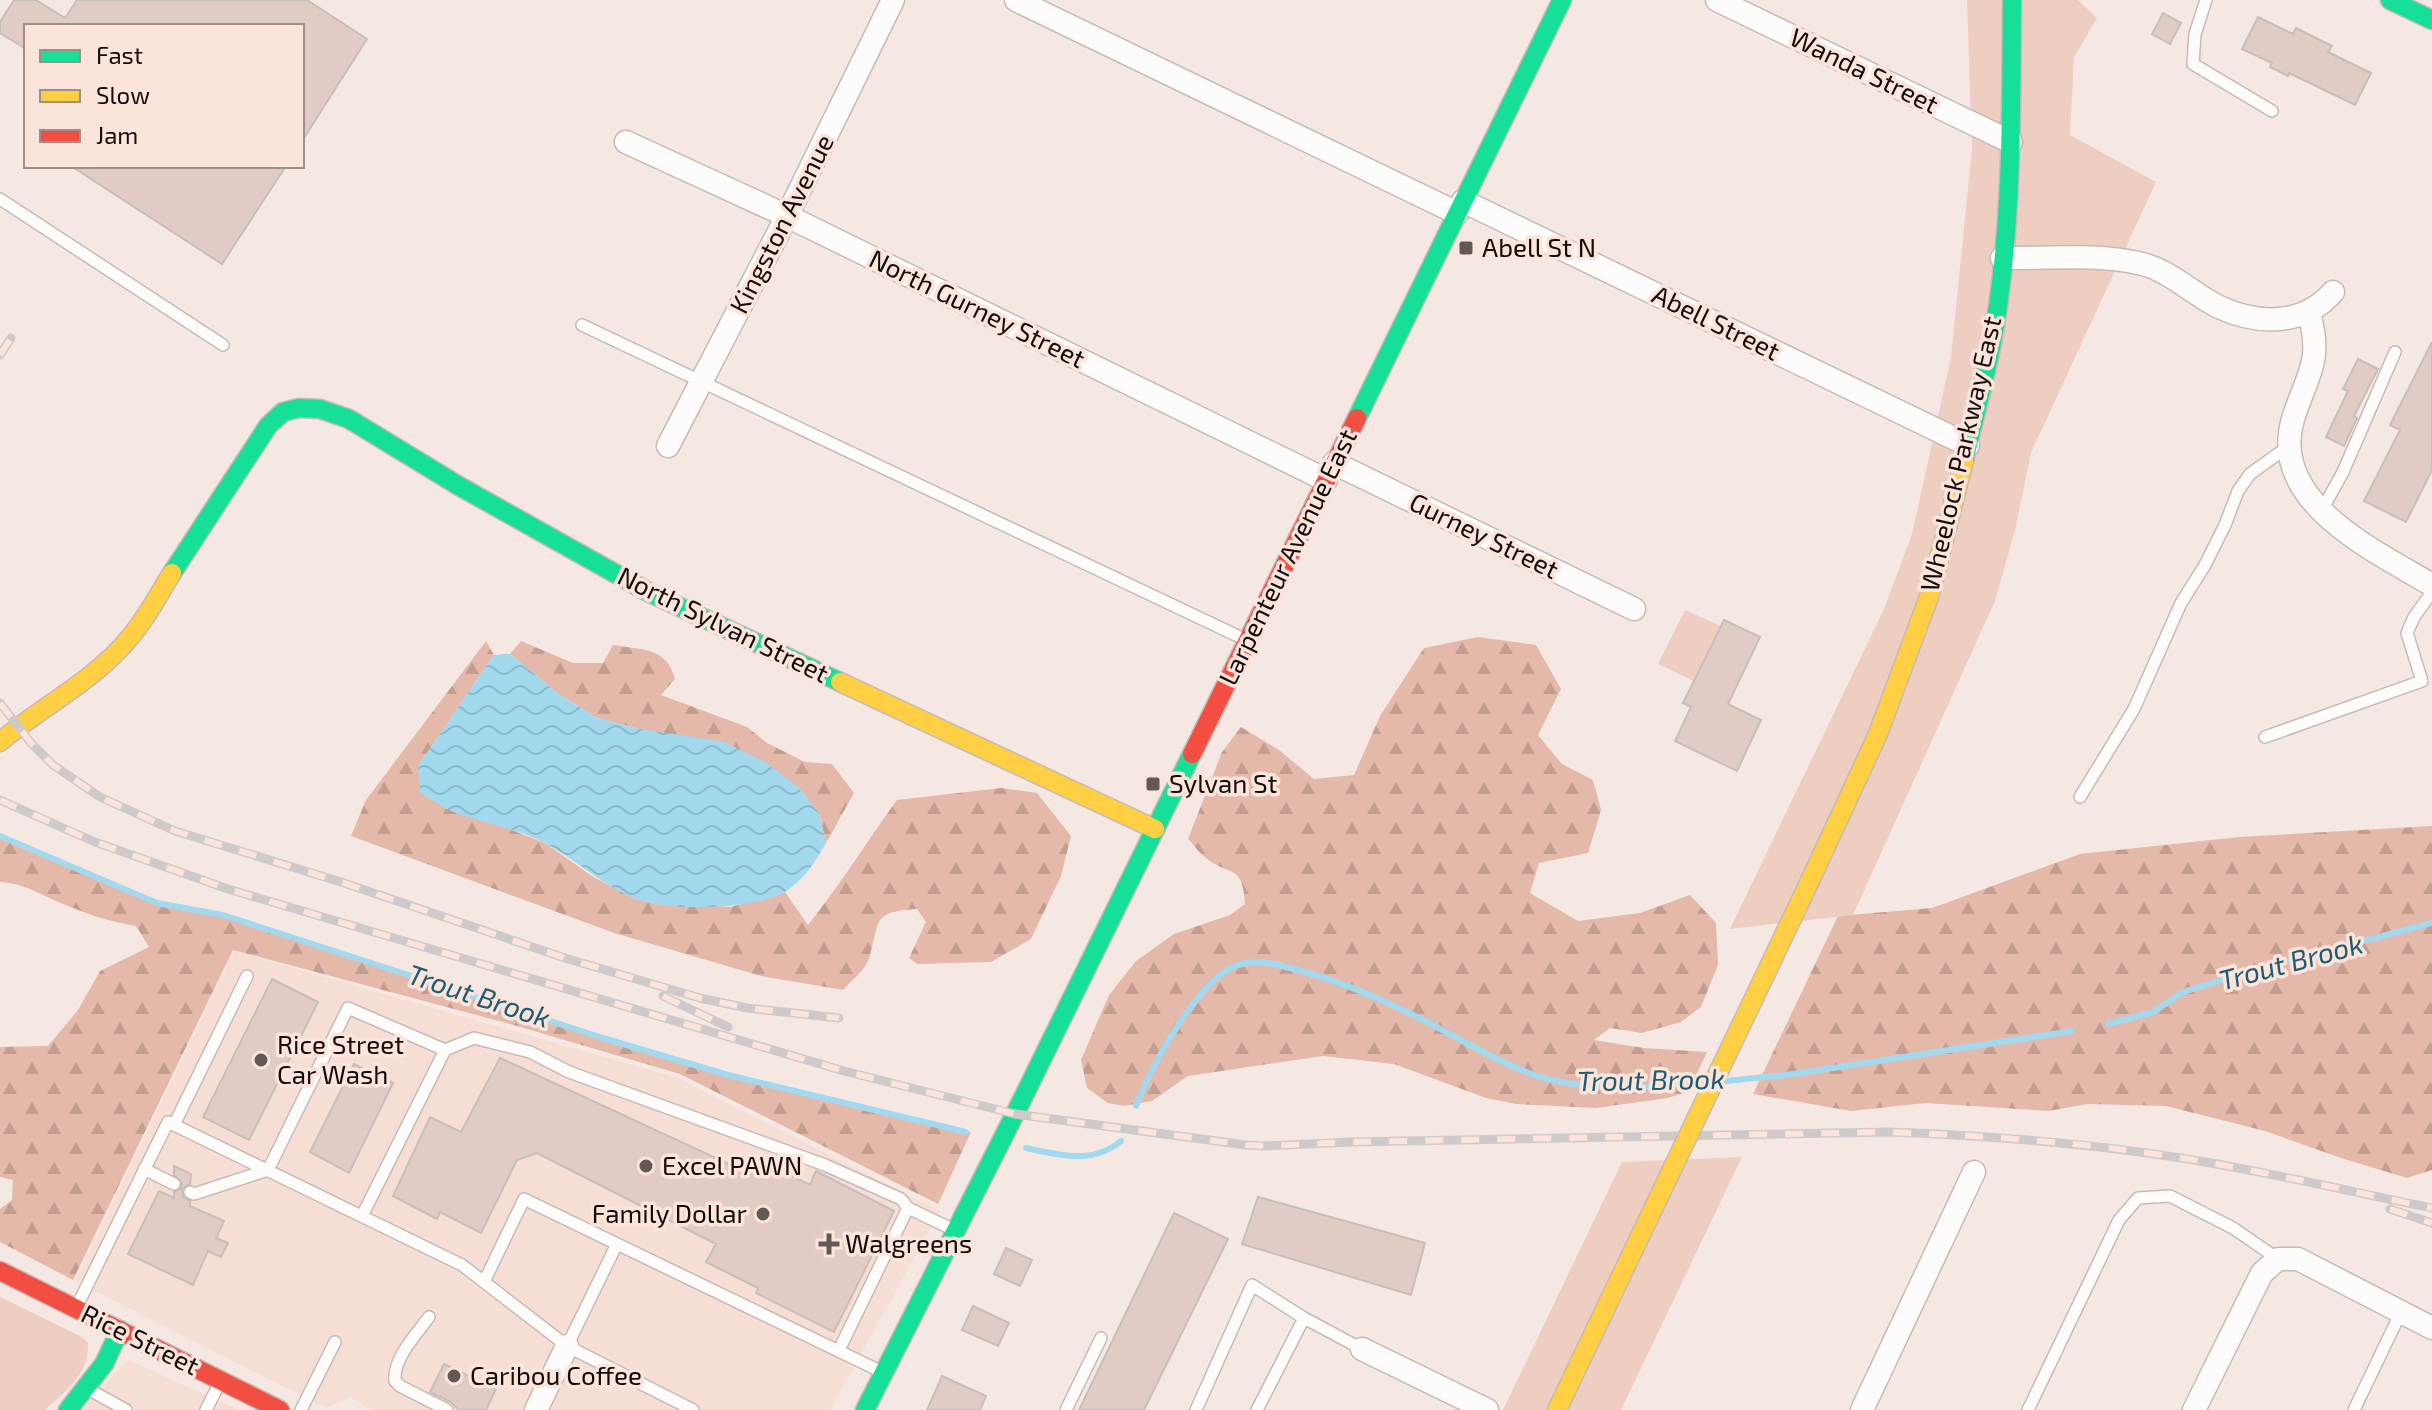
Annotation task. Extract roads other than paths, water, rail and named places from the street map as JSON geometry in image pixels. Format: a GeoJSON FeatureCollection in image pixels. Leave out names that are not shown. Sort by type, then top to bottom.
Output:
{"type":"FeatureCollection","features":[{"type":"Feature","properties":{"kind":"street","name":"Kingston Avenue"},"geometry":{"type":"LineString","coordinates":[[668,446],[787,216],[893,0]]}},
{"type":"Feature","properties":{"kind":"street","name":"Abell Street"},"geometry":{"type":"LineString","coordinates":[[1016,0],[1968,445]]}},
{"type":"Feature","properties":{"kind":"street","name":"Larpenteur Avenue East"},"geometry":{"type":"LineString","coordinates":[[865,1410],[1015,1114],[1562,0]]}},
{"type":"Feature","properties":{"kind":"street","name":"Wanda Street"},"geometry":{"type":"LineString","coordinates":[[1717,0],[2011,142]]}},
{"type":"Feature","properties":{"kind":"street","name":"Wheelock Parkway East"},"geometry":{"type":"LineString","coordinates":[[1557,1410],[1878,734],[1904,668],[1947,535],[1991,346],[2002,258],[2011,142],[2012,0]]}},
{"type":"Feature","properties":{"kind":"street"},"geometry":{"type":"LineString","coordinates":[[2390,0],[2432,20]]}},
{"type":"Feature","properties":{"kind":"street","name":"North Gurney Street"},"geometry":{"type":"LineString","coordinates":[[626,142],[1330,472]]}},
{"type":"Feature","properties":{"kind":"street"},"geometry":{"type":"LineString","coordinates":[[2002,258],[2105,259],[2140,263],[2173,277],[2217,306],[2243,316],[2281,319],[2309,313],[2333,292]]}},
{"type":"Feature","properties":{"kind":"street"},"geometry":{"type":"LineString","coordinates":[[2309,313],[2315,333],[2316,355],[2293,418],[2289,446],[2294,475],[2322,510],[2355,538],[2432,585]]}},
{"type":"Feature","properties":{"kind":"street","name":"North Sylvan Street"},"geometry":{"type":"LineString","coordinates":[[0,742],[27,719],[84,681],[131,637],[268,426],[283,412],[299,408],[320,409],[349,419],[459,486],[650,593],[1155,829]]}},
{"type":"Feature","properties":{"kind":"street","name":"Gurney Street"},"geometry":{"type":"LineString","coordinates":[[1330,472],[1634,609]]}},
{"type":"Feature","properties":{"kind":"street"},"geometry":{"type":"LineString","coordinates":[[1862,1410],[1974,1172]]}},
{"type":"Feature","properties":{"kind":"street"},"geometry":{"type":"LineString","coordinates":[[2194,1410],[2262,1273],[2278,1259],[2298,1259],[2432,1328]]}},
{"type":"Feature","properties":{"kind":"street","name":"Rice Street"},"geometry":{"type":"LineString","coordinates":[[0,1271],[280,1410]]}},
{"type":"Feature","properties":{"kind":"street"},"geometry":{"type":"LineString","coordinates":[[68,1410],[104,1364],[120,1330]]}},
{"type":"Feature","properties":{"kind":"street"},"geometry":{"type":"LineString","coordinates":[[536,1410],[567,1346]]}},
{"type":"Feature","properties":{"kind":"street"},"geometry":{"type":"LineString","coordinates":[[1362,1349],[1487,1410]]}},
{"type":"Feature","properties":{"kind":"lane"},"geometry":{"type":"LineString","coordinates":[[2206,0],[2195,34],[2193,64],[2272,111]]}},
{"type":"Feature","properties":{"kind":"lane"},"geometry":{"type":"LineString","coordinates":[[0,199],[223,345]]}},
{"type":"Feature","properties":{"kind":"lane"},"geometry":{"type":"LineString","coordinates":[[582,325],[1248,641]]}},
{"type":"Feature","properties":{"kind":"lane"},"geometry":{"type":"LineString","coordinates":[[2322,510],[2343,472],[2395,352]]}},
{"type":"Feature","properties":{"kind":"lane"},"geometry":{"type":"LineString","coordinates":[[2080,797],[2134,709],[2181,603],[2205,565],[2238,491],[2250,474],[2289,446]]}},
{"type":"Feature","properties":{"kind":"lane"},"geometry":{"type":"LineString","coordinates":[[2265,737],[2427,679],[2407,633],[2432,592]]}},
{"type":"Feature","properties":{"kind":"lane"},"geometry":{"type":"LineString","coordinates":[[174,1125],[247,976]]}},
{"type":"Feature","properties":{"kind":"lane"},"geometry":{"type":"LineString","coordinates":[[190,1192],[194,1194],[268,1170],[348,1008],[445,1050]]}},
{"type":"Feature","properties":{"kind":"lane"},"geometry":{"type":"LineString","coordinates":[[362,1216],[445,1050],[474,1038],[530,1052],[569,1072],[825,1165],[901,1199],[908,1208],[956,1230]]}},
{"type":"Feature","properties":{"kind":"lane"},"geometry":{"type":"LineString","coordinates":[[76,1308],[168,1122],[462,1265],[567,1346],[693,1410]]}},
{"type":"Feature","properties":{"kind":"lane"},"geometry":{"type":"LineString","coordinates":[[144,1169],[174,1184]]}},
{"type":"Feature","properties":{"kind":"lane"},"geometry":{"type":"LineString","coordinates":[[2028,1410],[2119,1220],[2138,1198],[2170,1196],[2233,1228],[2278,1259]]}},
{"type":"Feature","properties":{"kind":"lane"},"geometry":{"type":"LineString","coordinates":[[484,1282],[524,1199],[884,1372]]}},
{"type":"Feature","properties":{"kind":"lane"},"geometry":{"type":"LineString","coordinates":[[839,1350],[908,1208]]}},
{"type":"Feature","properties":{"kind":"lane"},"geometry":{"type":"LineString","coordinates":[[567,1346],[617,1244]]}},
{"type":"Feature","properties":{"kind":"lane"},"geometry":{"type":"LineString","coordinates":[[1196,1410],[1252,1285],[1362,1349]]}},
{"type":"Feature","properties":{"kind":"lane"},"geometry":{"type":"LineString","coordinates":[[2354,1410],[2401,1312]]}},
{"type":"Feature","properties":{"kind":"lane"},"geometry":{"type":"LineString","coordinates":[[429,1317],[404,1351],[395,1381],[447,1410]]}},
{"type":"Feature","properties":{"kind":"lane"},"geometry":{"type":"LineString","coordinates":[[1257,1410],[1304,1318]]}},
{"type":"Feature","properties":{"kind":"lane"},"geometry":{"type":"LineString","coordinates":[[1066,1410],[1101,1338]]}},
{"type":"Feature","properties":{"kind":"lane"},"geometry":{"type":"LineString","coordinates":[[301,1410],[335,1342]]}},
{"type":"Feature","properties":{"kind":"lane"},"geometry":{"type":"LineString","coordinates":[[206,1410],[221,1380]]}},
{"type":"Feature","properties":{"kind":"lane"},"geometry":{"type":"LineString","coordinates":[[86,1388],[126,1410]]}},
{"type":"Feature","properties":{"kind":"water"},"geometry":{"type":"Polygon","coordinates":[[[510,654],[560,695],[597,718],[635,728],[724,742],[765,762],[798,787],[819,813],[826,843],[814,863],[788,890],[756,902],[688,907],[648,902],[610,886],[545,843],[459,814],[420,793],[418,766],[494,655],[510,654]]]}},
{"type":"Feature","properties":{"kind":"waterway","name":"Trout Brook"},"geometry":{"type":"LineString","coordinates":[[0,836],[157,903],[223,915],[603,1038],[728,1075],[966,1132]]}},
{"type":"Feature","properties":{"kind":"waterway","name":"Trout Brook"},"geometry":{"type":"LineString","coordinates":[[2108,1024],[2153,1012],[2183,992],[2432,923]]}},
{"type":"Feature","properties":{"kind":"waterway","name":"Trout Brook"},"geometry":{"type":"LineString","coordinates":[[1136,1106],[1165,1047],[1194,1003],[1226,971],[1257,962],[1287,967],[1356,989],[1502,1061],[1555,1081],[1618,1087],[1703,1083]]}},
{"type":"Feature","properties":{"kind":"waterway","name":"Trout Brook"},"geometry":{"type":"LineString","coordinates":[[1726,1081],[1794,1074],[2072,1031]]}},
{"type":"Feature","properties":{"kind":"waterway","name":"Trout Brook"},"geometry":{"type":"LineString","coordinates":[[1026,1148],[1087,1156],[1121,1141]]}},
{"type":"Feature","properties":{"kind":"railway"},"geometry":{"type":"LineString","coordinates":[[0,355],[11,338]]}},
{"type":"Feature","properties":{"kind":"railway"},"geometry":{"type":"LineString","coordinates":[[0,703],[31,743],[53,765],[100,797],[175,831],[341,882],[565,958],[700,998],[747,1008],[839,1018]]}},
{"type":"Feature","properties":{"kind":"railway"},"geometry":{"type":"LineString","coordinates":[[0,800],[95,842],[228,889],[844,1071],[1015,1114],[1267,1146],[1889,1132],[1970,1136],[2171,1156],[2432,1208]]}},
{"type":"Feature","properties":{"kind":"railway"},"geometry":{"type":"LineString","coordinates":[[663,996],[728,1027]]}},
{"type":"Feature","properties":{"kind":"railway"},"geometry":{"type":"LineString","coordinates":[[2390,1209],[2432,1223]]}},
{"type":"Feature","properties":{"kind":"place","name":"Abell St N"},"geometry":{"type":"Point","coordinates":[1466,248]}},
{"type":"Feature","properties":{"kind":"place","name":"Sylvan St"},"geometry":{"type":"Point","coordinates":[1153,784]}},
{"type":"Feature","properties":{"kind":"place","name":"Rice Street Car Wash"},"geometry":{"type":"Point","coordinates":[261,1060]}},
{"type":"Feature","properties":{"kind":"place","name":"Excel PAWN"},"geometry":{"type":"Point","coordinates":[646,1166]}},
{"type":"Feature","properties":{"kind":"place","name":"Family Dollar"},"geometry":{"type":"Point","coordinates":[763,1214]}},
{"type":"Feature","properties":{"kind":"place","name":"Walgreens"},"geometry":{"type":"Point","coordinates":[829,1244]}},
{"type":"Feature","properties":{"kind":"place","name":"Caribou Coffee"},"geometry":{"type":"Point","coordinates":[454,1376]}}]}
